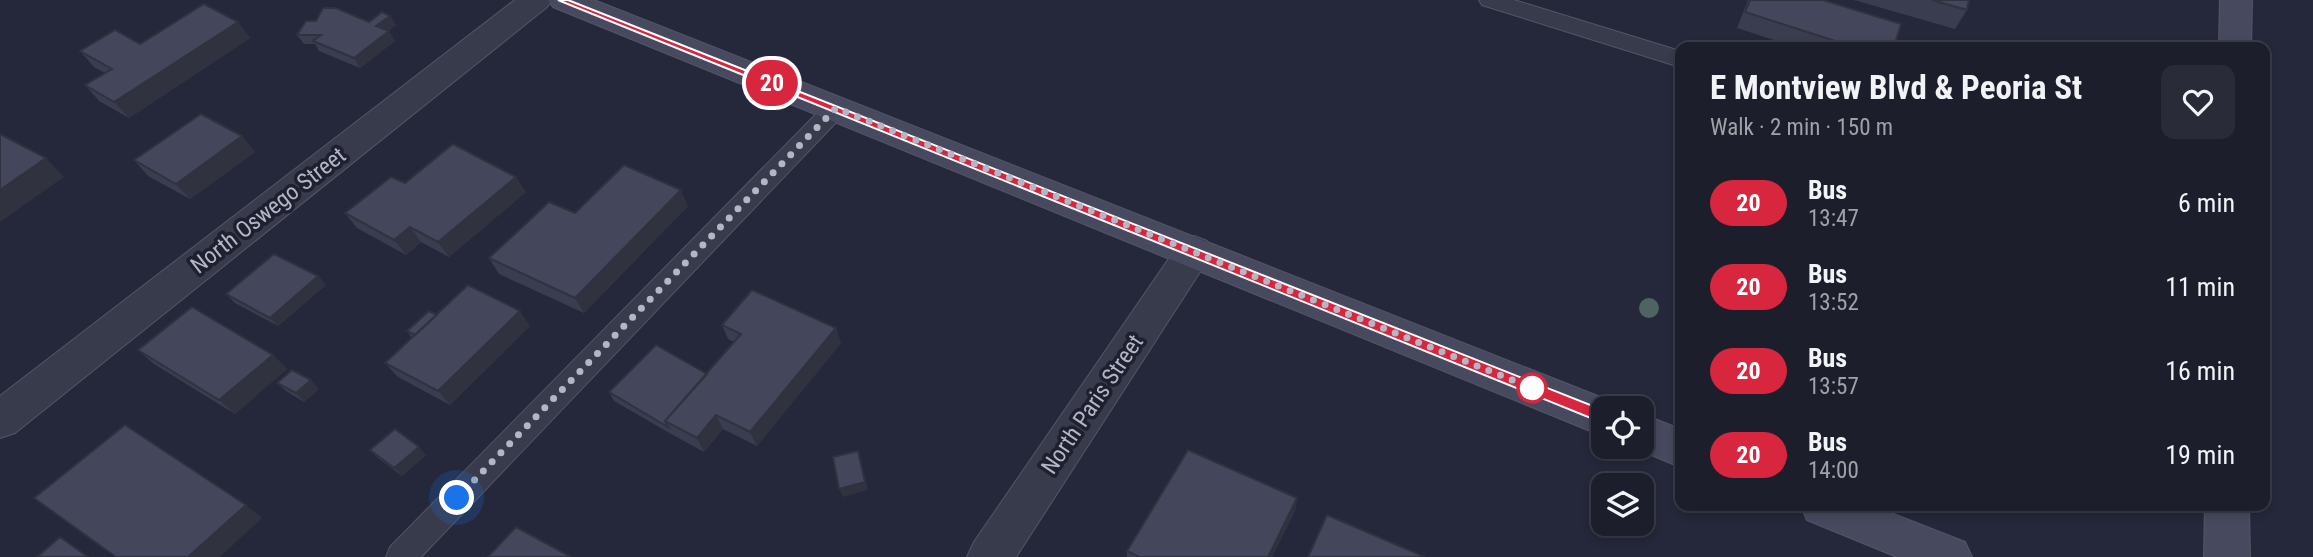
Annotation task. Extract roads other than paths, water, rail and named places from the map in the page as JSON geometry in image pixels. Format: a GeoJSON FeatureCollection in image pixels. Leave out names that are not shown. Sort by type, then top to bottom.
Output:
{"type":"FeatureCollection","features":[{"type":"Feature","properties":{"kind":"main road"},"geometry":{"type":"LineString","coordinates":[[564,0],[1591,412]]}},
{"type":"Feature","properties":{"kind":"main road"},"geometry":{"type":"LineString","coordinates":[[2235,42],[2236,0]]}},
{"type":"Feature","properties":{"kind":"main road"},"geometry":{"type":"LineString","coordinates":[[1654,437],[1675,446]]}},
{"type":"Feature","properties":{"kind":"main road"},"geometry":{"type":"LineString","coordinates":[[1834,511],[1949,557]]}},
{"type":"Feature","properties":{"kind":"main road"},"geometry":{"type":"LineString","coordinates":[[2227,511],[2227,557]]}},
{"type":"Feature","properties":{"kind":"street","name":"North Oswego Street"},"geometry":{"type":"LineString","coordinates":[[0,419],[536,0]]}},
{"type":"Feature","properties":{"kind":"street","name":"North Paris Street"},"geometry":{"type":"LineString","coordinates":[[990,557],[1194,251]]}},
{"type":"Feature","properties":{"kind":"lane"},"geometry":{"type":"LineString","coordinates":[[1490,0],[1675,57]]}},
{"type":"Feature","properties":{"kind":"lane"},"geometry":{"type":"LineString","coordinates":[[401,557],[836,108]]}}]}
